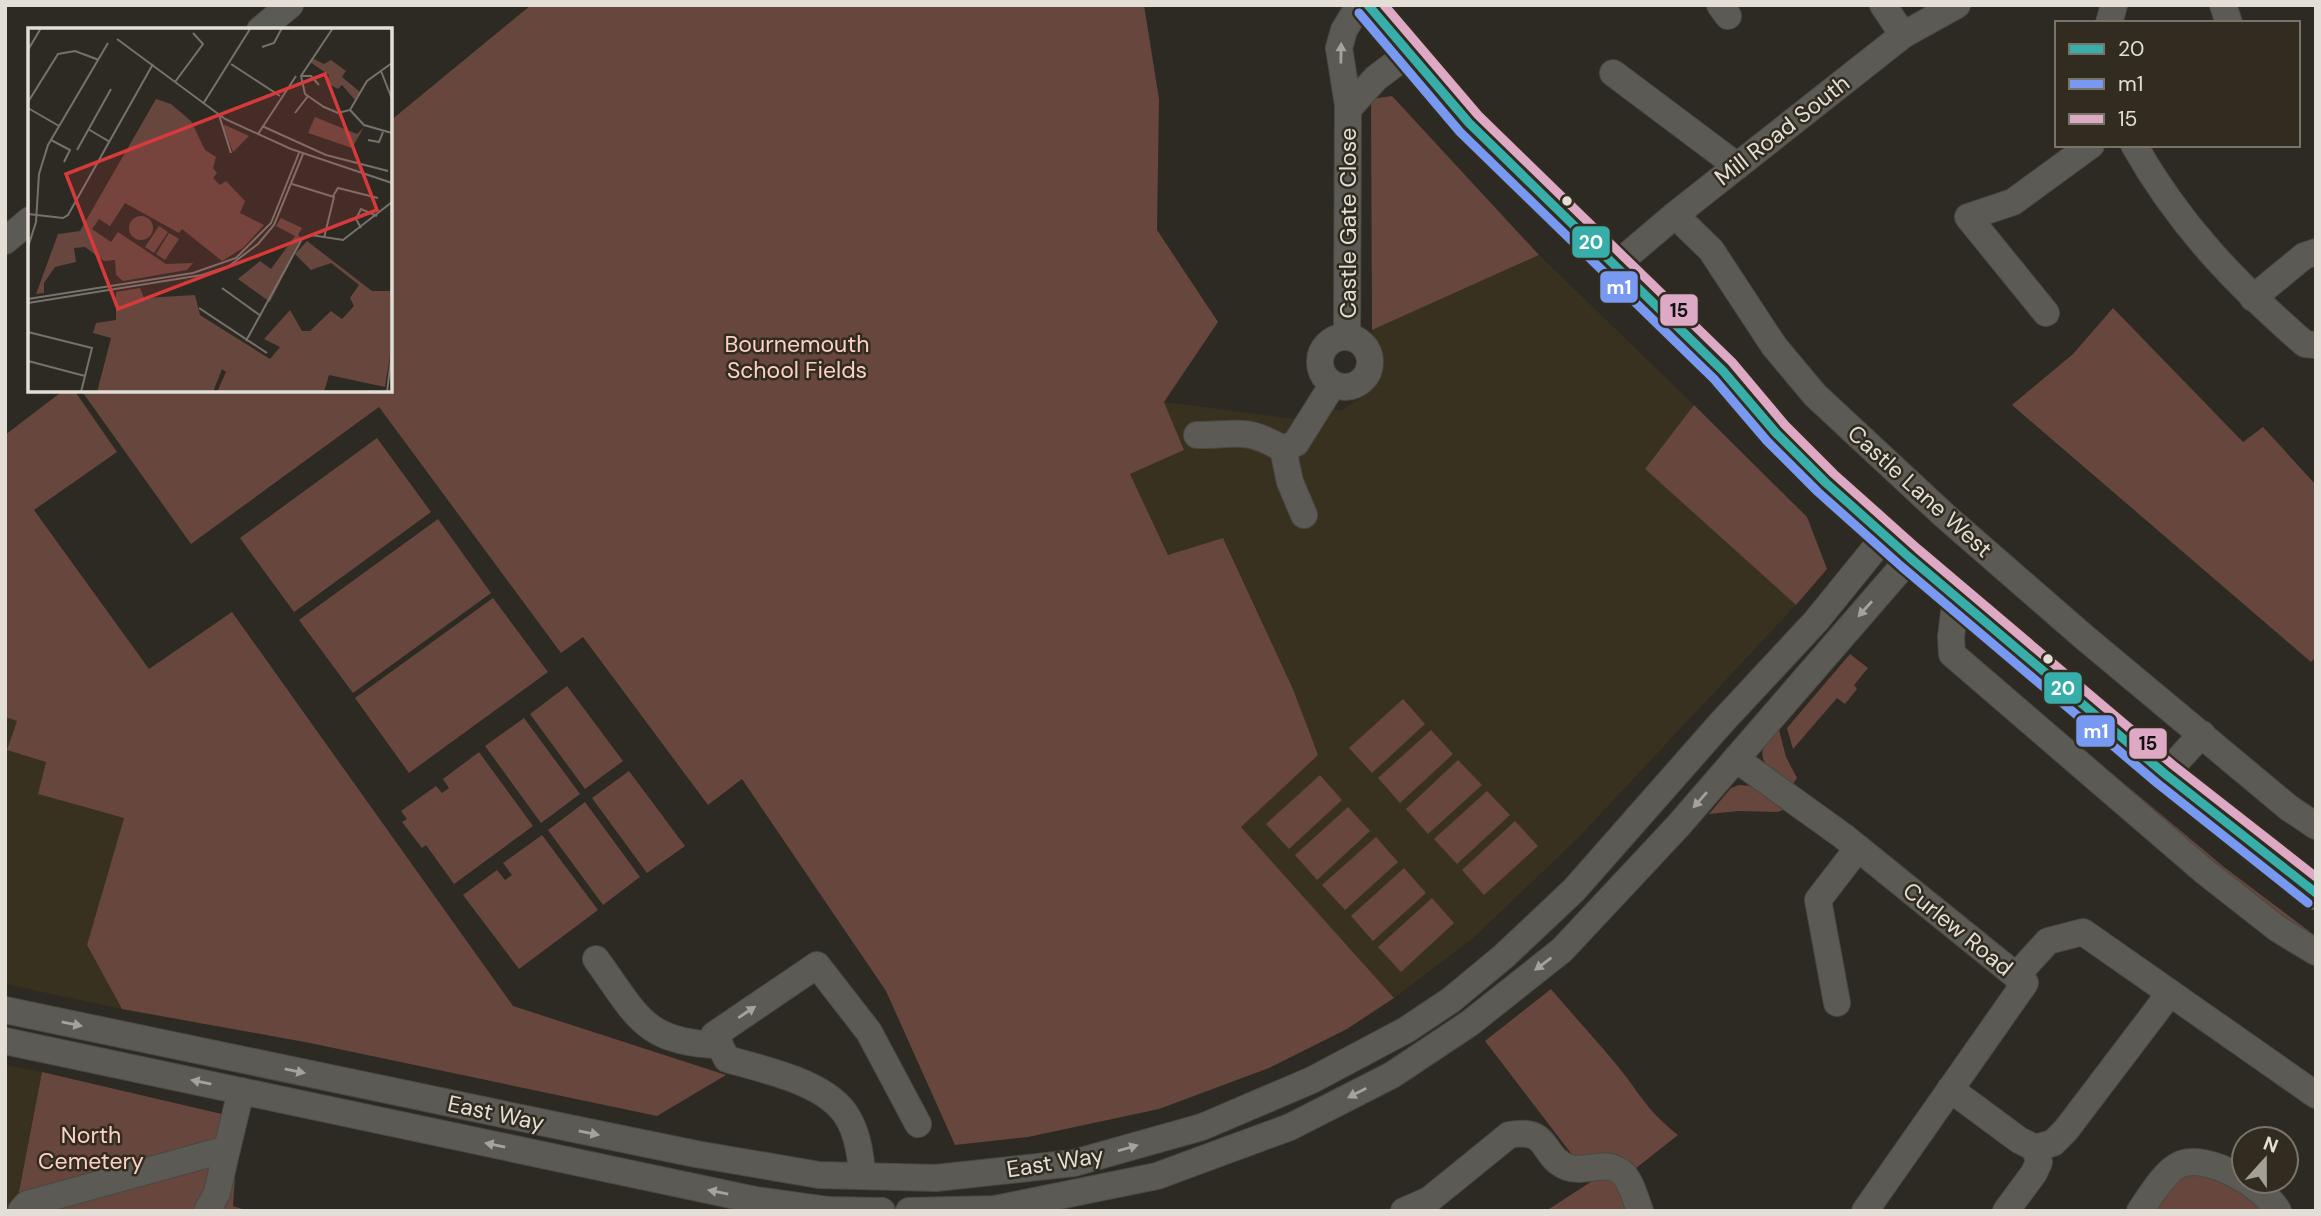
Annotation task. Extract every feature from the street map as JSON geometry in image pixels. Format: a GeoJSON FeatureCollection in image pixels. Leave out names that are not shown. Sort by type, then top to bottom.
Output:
{"type":"FeatureCollection","features":[{"type":"Feature","properties":{"kind":"main road"},"geometry":{"type":"LineString","coordinates":[[1367,5],[1469,123],[1723,371],[1776,433],[1818,475],[1910,558],[2165,774],[2316,893]]}},
{"type":"Feature","properties":{"kind":"street"},"geometry":{"type":"LineString","coordinates":[[262,28],[290,5]]}},
{"type":"Feature","properties":{"kind":"street","name":"Castle Gate Close"},"geometry":{"type":"LineString","coordinates":[[1347,337],[1348,109],[1339,48],[1344,30],[1352,17],[1367,5]]}},
{"type":"Feature","properties":{"kind":"street"},"geometry":{"type":"LineString","coordinates":[[1883,5],[1903,35]]}},
{"type":"Feature","properties":{"kind":"street","name":"Mill Road South"},"geometry":{"type":"LineString","coordinates":[[1615,266],[1675,215],[1903,35],[1957,5]]}},
{"type":"Feature","properties":{"kind":"street","name":"Castle Gate Close"},"geometry":{"type":"LineString","coordinates":[[1348,109],[1376,78],[1408,54]]}},
{"type":"Feature","properties":{"kind":"street"},"geometry":{"type":"LineString","coordinates":[[1613,73],[1737,166]]}},
{"type":"Feature","properties":{"kind":"street"},"geometry":{"type":"LineString","coordinates":[[2046,313],[1968,217],[2013,202],[2088,147]]}},
{"type":"Feature","properties":{"kind":"street"},"geometry":{"type":"LineString","coordinates":[[2135,147],[2153,180],[2213,258],[2305,344],[2316,345]]}},
{"type":"Feature","properties":{"kind":"street","name":"Castle Lane West"},"geometry":{"type":"LineString","coordinates":[[1675,215],[1711,250],[1774,346],[1815,395],[1945,516],[2084,637],[2289,808],[2316,826]]}},
{"type":"Feature","properties":{"kind":"street"},"geometry":{"type":"LineString","coordinates":[[5,240],[28,222]]}},
{"type":"Feature","properties":{"kind":"street"},"geometry":{"type":"LineString","coordinates":[[2253,298],[2304,256],[2316,251]]}},
{"type":"Feature","properties":{"kind":"street","name":"Castle Gate Close"},"geometry":{"type":"LineString","coordinates":[[1347,337],[1361,342],[1367,348],[1370,360],[1369,369],[1356,384],[1348,387],[1333,384],[1322,371],[1320,357],[1328,343],[1335,338],[1347,337]]}},
{"type":"Feature","properties":{"kind":"street"},"geometry":{"type":"LineString","coordinates":[[1283,449],[1296,443],[1333,384]]}},
{"type":"Feature","properties":{"kind":"street"},"geometry":{"type":"LineString","coordinates":[[1197,435],[1245,433],[1264,438],[1283,449],[1290,482],[1304,515]]}},
{"type":"Feature","properties":{"kind":"street","name":"East Way"},"geometry":{"type":"LineString","coordinates":[[5,1010],[587,1132],[819,1175],[936,1178],[1074,1164],[1202,1127],[1312,1080],[1406,1030],[1451,1000],[1494,965],[1615,847],[1721,722],[1816,621],[1885,536]]}},
{"type":"Feature","properties":{"kind":"street","name":"East Way"},"geometry":{"type":"LineString","coordinates":[[909,1211],[995,1209],[1157,1176],[1290,1127],[1392,1075],[1470,1023],[1562,950],[1736,759],[1910,558]]}},
{"type":"Feature","properties":{"kind":"street"},"geometry":{"type":"LineString","coordinates":[[1956,597],[1951,637],[1952,654],[2204,871],[2278,929],[2316,952]]}},
{"type":"Feature","properties":{"kind":"street"},"geometry":{"type":"LineString","coordinates":[[1816,621],[1838,639]]}},
{"type":"Feature","properties":{"kind":"street"},"geometry":{"type":"LineString","coordinates":[[2165,774],[2202,734]]}},
{"type":"Feature","properties":{"kind":"street","name":"Curlew Road"},"geometry":{"type":"LineString","coordinates":[[1736,759],[1858,848],[2025,983],[1865,1211]]}},
{"type":"Feature","properties":{"kind":"street"},"geometry":{"type":"LineString","coordinates":[[1837,1003],[1818,900],[1858,848]]}},
{"type":"Feature","properties":{"kind":"street"},"geometry":{"type":"LineString","coordinates":[[1562,901],[1585,926]]}},
{"type":"Feature","properties":{"kind":"street"},"geometry":{"type":"LineString","coordinates":[[2016,976],[2048,942],[2083,932],[2316,1095]]}},
{"type":"Feature","properties":{"kind":"street"},"geometry":{"type":"LineString","coordinates":[[596,959],[639,1018],[652,1031],[723,1052],[789,1077],[830,1097],[849,1119],[860,1153],[862,1176]]}},
{"type":"Feature","properties":{"kind":"street"},"geometry":{"type":"LineString","coordinates":[[723,1052],[713,1035],[817,965],[869,1032],[918,1124]]}},
{"type":"Feature","properties":{"kind":"street"},"geometry":{"type":"LineString","coordinates":[[1950,1089],[2019,1140],[2035,1148],[2053,1143],[2066,1130],[2170,993]]}},
{"type":"Feature","properties":{"kind":"street"},"geometry":{"type":"LineString","coordinates":[[1424,1018],[1436,1046]]}},
{"type":"Feature","properties":{"kind":"street","name":"East Way"},"geometry":{"type":"LineString","coordinates":[[5,1041],[755,1199],[828,1209],[882,1211]]}},
{"type":"Feature","properties":{"kind":"street"},"geometry":{"type":"LineString","coordinates":[[171,1076],[176,1046]]}},
{"type":"Feature","properties":{"kind":"street"},"geometry":{"type":"LineString","coordinates":[[213,1205],[241,1091]]}},
{"type":"Feature","properties":{"kind":"street"},"geometry":{"type":"LineString","coordinates":[[1404,1211],[1429,1200],[1509,1135],[1522,1133],[1541,1140],[1559,1162],[1569,1168],[1583,1169],[1596,1165],[1618,1169],[1626,1176],[1640,1211]]}},
{"type":"Feature","properties":{"kind":"street"},"geometry":{"type":"LineString","coordinates":[[2006,1211],[2034,1173],[2039,1162],[2035,1148]]}},
{"type":"Feature","properties":{"kind":"street"},"geometry":{"type":"LineString","coordinates":[[21,1211],[27,1203],[227,1149]]}},
{"type":"Feature","properties":{"kind":"street"},"geometry":{"type":"LineString","coordinates":[[2140,1211],[2177,1165],[2194,1160],[2211,1164],[2262,1191],[2271,1199],[2277,1211]]}},
{"type":"Feature","properties":{"kind":"street"},"geometry":{"type":"LineString","coordinates":[[795,1205],[797,1171]]}},
{"type":"Feature","properties":{"kind":"street"},"geometry":{"type":"LineString","coordinates":[[936,1178],[937,1211]]}},
{"type":"Feature","properties":{"kind":"shaded area"},"geometry":{"type":"Polygon","coordinates":[[[1539,255],[1694,405],[1645,469],[1796,605],[1578,838],[1473,938],[1394,998],[1241,827],[1317,755],[1293,689],[1224,539],[1168,555],[1130,474],[1184,450],[1164,402],[1294,419],[1308,398],[1341,411],[1369,393],[1384,365],[1372,330],[1539,255]]]}},
{"type":"Feature","properties":{"kind":"shaded area"},"geometry":{"type":"Polygon","coordinates":[[[5,717],[17,721],[46,762],[38,794],[124,818],[87,945],[122,1009],[5,984],[5,717]]]}},
{"type":"Feature","properties":{"kind":"shaded area"},"geometry":{"type":"Polygon","coordinates":[[[5,1065],[42,1072],[17,1202],[11,1211],[5,1211],[5,1065]]]}},
{"type":"Feature","properties":{"kind":"green space","name":"Bournemouth School Fields"},"geometry":{"type":"Polygon","coordinates":[[[531,5],[1144,5],[1159,99],[1157,230],[1218,322],[1164,402],[1184,450],[1130,474],[1168,555],[1223,538],[1293,689],[1318,755],[1241,827],[1394,998],[1347,1029],[1269,1068],[1159,1109],[1028,1137],[955,1145],[886,991],[742,779],[708,805],[583,637],[561,653],[379,407],[191,544],[82,392],[392,392],[392,119],[531,5]]]}},
{"type":"Feature","properties":{"kind":"green space"},"geometry":{"type":"Polygon","coordinates":[[[1392,96],[1539,255],[1372,330],[1371,99],[1392,96]]]}},
{"type":"Feature","properties":{"kind":"green space"},"geometry":{"type":"Polygon","coordinates":[[[2113,308],[2243,442],[2263,427],[2316,485],[2316,657],[2311,662],[2012,405],[2073,354],[2113,308]]]}},
{"type":"Feature","properties":{"kind":"green space"},"geometry":{"type":"Polygon","coordinates":[[[61,392],[75,392],[117,452],[34,510],[149,669],[232,612],[513,1006],[726,1075],[657,1116],[310,1043],[122,1009],[87,945],[124,818],[38,794],[46,762],[7,750],[17,721],[5,717],[5,435],[61,392]]]}},
{"type":"Feature","properties":{"kind":"green space"},"geometry":{"type":"Polygon","coordinates":[[[1694,405],[1807,517],[1827,569],[1796,605],[1645,469],[1694,405]]]}},
{"type":"Feature","properties":{"kind":"green space"},"geometry":{"type":"Polygon","coordinates":[[[377,438],[431,512],[294,612],[240,538],[377,438]]]}},
{"type":"Feature","properties":{"kind":"green space"},"geometry":{"type":"Polygon","coordinates":[[[438,519],[491,593],[353,693],[299,620],[438,519]]]}},
{"type":"Feature","properties":{"kind":"green space"},"geometry":{"type":"Polygon","coordinates":[[[493,598],[548,672],[409,773],[355,698],[493,598]]]}},
{"type":"Feature","properties":{"kind":"green space"},"geometry":{"type":"Polygon","coordinates":[[[1850,654],[1868,668],[1854,685],[1857,689],[1845,704],[1837,698],[1793,749],[1787,728],[1850,654]]]}},
{"type":"Feature","properties":{"kind":"green space"},"geometry":{"type":"Polygon","coordinates":[[[567,686],[623,761],[585,789],[530,714],[567,686]]]}},
{"type":"Feature","properties":{"kind":"green space"},"geometry":{"type":"Polygon","coordinates":[[[1403,699],[1425,724],[1372,773],[1349,748],[1403,699]]]}},
{"type":"Feature","properties":{"kind":"green space"},"geometry":{"type":"Polygon","coordinates":[[[2030,705],[2224,867],[2310,934],[2293,930],[2030,705]]]}},
{"type":"Feature","properties":{"kind":"green space"},"geometry":{"type":"Polygon","coordinates":[[[524,718],[580,794],[541,823],[485,746],[524,718]]]}},
{"type":"Feature","properties":{"kind":"green space"},"geometry":{"type":"Polygon","coordinates":[[[1778,726],[1786,757],[1797,778],[1791,787],[1767,766],[1762,753],[1769,737],[1778,726]]]}},
{"type":"Feature","properties":{"kind":"green space"},"geometry":{"type":"Polygon","coordinates":[[[1431,730],[1453,754],[1400,803],[1378,778],[1431,730]]]}},
{"type":"Feature","properties":{"kind":"green space"},"geometry":{"type":"Polygon","coordinates":[[[479,752],[533,826],[454,884],[426,845],[422,848],[402,822],[407,819],[401,811],[436,786],[442,793],[449,788],[443,779],[479,752]]]}},
{"type":"Feature","properties":{"kind":"green space"},"geometry":{"type":"Polygon","coordinates":[[[1458,760],[1482,785],[1428,834],[1406,809],[1458,760]]]}},
{"type":"Feature","properties":{"kind":"green space"},"geometry":{"type":"Polygon","coordinates":[[[629,771],[685,846],[647,873],[592,798],[629,771]]]}},
{"type":"Feature","properties":{"kind":"green space"},"geometry":{"type":"Polygon","coordinates":[[[1320,775],[1342,800],[1289,849],[1266,824],[1320,775]]]}},
{"type":"Feature","properties":{"kind":"green space"},"geometry":{"type":"Polygon","coordinates":[[[1739,785],[1752,786],[1783,810],[1709,814],[1731,788],[1739,785]]]}},
{"type":"Feature","properties":{"kind":"green space"},"geometry":{"type":"Polygon","coordinates":[[[1487,791],[1510,815],[1457,864],[1434,839],[1487,791]]]}},
{"type":"Feature","properties":{"kind":"green space"},"geometry":{"type":"Polygon","coordinates":[[[585,802],[640,877],[603,905],[548,830],[585,802]]]}},
{"type":"Feature","properties":{"kind":"green space"},"geometry":{"type":"Polygon","coordinates":[[[1348,807],[1370,831],[1317,880],[1295,855],[1348,807]]]}},
{"type":"Feature","properties":{"kind":"green space"},"geometry":{"type":"Polygon","coordinates":[[[1515,821],[1538,846],[1484,895],[1462,870],[1515,821]]]}},
{"type":"Feature","properties":{"kind":"green space"},"geometry":{"type":"Polygon","coordinates":[[[542,835],[598,910],[519,969],[463,895],[497,870],[505,880],[512,875],[503,863],[542,835]]]}},
{"type":"Feature","properties":{"kind":"green space"},"geometry":{"type":"Polygon","coordinates":[[[1376,837],[1398,862],[1345,910],[1322,885],[1376,837]]]}},
{"type":"Feature","properties":{"kind":"green space"},"geometry":{"type":"Polygon","coordinates":[[[1404,868],[1426,893],[1373,941],[1351,916],[1404,868]]]}},
{"type":"Feature","properties":{"kind":"green space"},"geometry":{"type":"Polygon","coordinates":[[[1432,898],[1454,923],[1401,972],[1378,947],[1432,898]]]}},
{"type":"Feature","properties":{"kind":"green space"},"geometry":{"type":"Polygon","coordinates":[[[1551,989],[1619,1067],[1650,1109],[1678,1135],[1626,1176],[1640,1211],[1546,1211],[1612,1168],[1583,1169],[1485,1041],[1551,989]]]}},
{"type":"Feature","properties":{"kind":"green space","name":"North Cemetery"},"geometry":{"type":"Polygon","coordinates":[[[42,1072],[239,1118],[233,1206],[248,1211],[11,1211],[17,1202],[42,1072]]]}},
{"type":"Feature","properties":{"kind":"green space"},"geometry":{"type":"Polygon","coordinates":[[[2203,1172],[2230,1184],[2230,1195],[2250,1195],[2265,1211],[2152,1211],[2179,1177],[2203,1172]]]}},
{"type":"Feature","properties":{"kind":"transit line","name":"20"},"geometry":{"type":"LineString","coordinates":[[1368,5],[1469,123],[1723,371],[1776,433],[1826,483],[1910,558],[2165,774],[2316,893]]}},
{"type":"Feature","properties":{"kind":"transit line","name":"15"},"geometry":{"type":"LineString","coordinates":[[1384,5],[1478,115],[1732,362],[1785,425],[1834,474],[1918,549],[2173,765],[2316,877]]}},
{"type":"Feature","properties":{"kind":"transit line","name":"m1"},"geometry":{"type":"LineString","coordinates":[[1359,13],[1460,132],[1714,379],[1767,441],[1818,492],[1902,567],[2157,783],[2308,903]]}}]}
